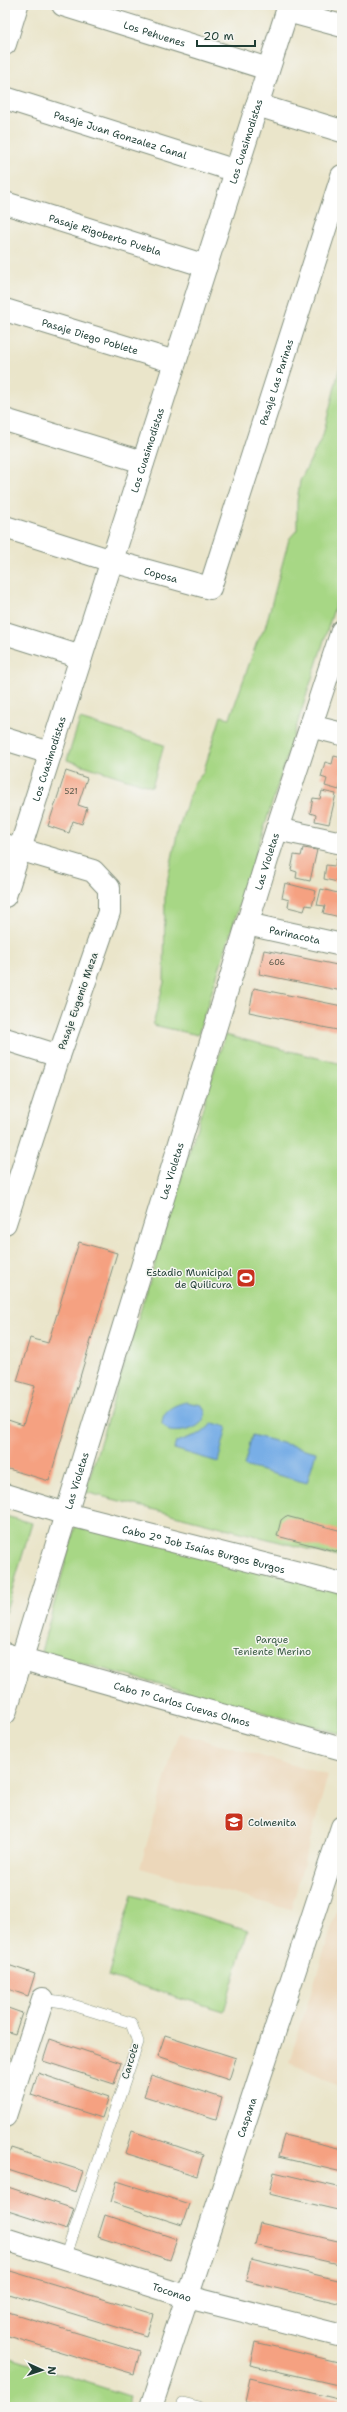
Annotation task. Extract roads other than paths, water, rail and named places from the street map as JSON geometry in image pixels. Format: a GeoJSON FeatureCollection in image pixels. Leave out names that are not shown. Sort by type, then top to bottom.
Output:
{"type":"FeatureCollection","features":[{"type":"Feature","properties":{"kind":"street"},"geometry":{"type":"LineString","coordinates":[[5,44],[17,5]]}},
{"type":"Feature","properties":{"kind":"street","name":"Los Pehuenes"},"geometry":{"type":"LineString","coordinates":[[63,5],[268,69]]}},
{"type":"Feature","properties":{"kind":"street"},"geometry":{"type":"LineString","coordinates":[[288,8],[342,26]]}},
{"type":"Feature","properties":{"kind":"street","name":"Los Cuasimodistas"},"geometry":{"type":"LineString","coordinates":[[5,896],[12,847],[50,753],[288,8]]}},
{"type":"Feature","properties":{"kind":"street","name":"Pasaje Juan Gonzalez Canal"},"geometry":{"type":"LineString","coordinates":[[5,98],[236,171]]}},
{"type":"Feature","properties":{"kind":"street"},"geometry":{"type":"LineString","coordinates":[[257,105],[342,131]]}},
{"type":"Feature","properties":{"kind":"street","name":"Pasaje Las Parinas"},"geometry":{"type":"LineString","coordinates":[[210,588],[342,176]]}},
{"type":"Feature","properties":{"kind":"street","name":"Pasaje Rigoberto Puebla"},"geometry":{"type":"LineString","coordinates":[[5,202],[206,266]]}},
{"type":"Feature","properties":{"kind":"street","name":"Pasaje Diego Poblete"},"geometry":{"type":"LineString","coordinates":[[5,310],[175,362]]}},
{"type":"Feature","properties":{"kind":"street"},"geometry":{"type":"LineString","coordinates":[[5,420],[143,462]]}},
{"type":"Feature","properties":{"kind":"street","name":"Coposa"},"geometry":{"type":"LineString","coordinates":[[5,527],[112,561],[210,588]]}},
{"type":"Feature","properties":{"kind":"street","name":"Las Violetas"},"geometry":{"type":"LineString","coordinates":[[5,1713],[13,1657],[66,1514],[247,924],[342,630]]}},
{"type":"Feature","properties":{"kind":"street"},"geometry":{"type":"LineString","coordinates":[[5,633],[81,657]]}},
{"type":"Feature","properties":{"kind":"street"},"geometry":{"type":"LineString","coordinates":[[310,726],[342,734]]}},
{"type":"Feature","properties":{"kind":"street"},"geometry":{"type":"LineString","coordinates":[[5,739],[50,753]]}},
{"type":"Feature","properties":{"kind":"street"},"geometry":{"type":"LineString","coordinates":[[277,829],[342,843]]}},
{"type":"Feature","properties":{"kind":"street","name":"Pasaje Eugenio Meza"},"geometry":{"type":"LineString","coordinates":[[5,1222],[59,1056],[109,912],[109,888],[93,871],[12,847]]}},
{"type":"Feature","properties":{"kind":"street","name":"Parinacota"},"geometry":{"type":"LineString","coordinates":[[247,924],[342,945]]}},
{"type":"Feature","properties":{"kind":"street"},"geometry":{"type":"LineString","coordinates":[[5,1039],[59,1056]]}},
{"type":"Feature","properties":{"kind":"street","name":"Cabo 2° Job Isaías Burgos Burgos"},"geometry":{"type":"LineString","coordinates":[[5,1495],[66,1514],[342,1584]]}},
{"type":"Feature","properties":{"kind":"street","name":"Cabo 1° Carlos Cuevas Olmos"},"geometry":{"type":"LineString","coordinates":[[13,1657],[342,1749]]}},
{"type":"Feature","properties":{"kind":"street","name":"Caspana"},"geometry":{"type":"LineString","coordinates":[[150,2407],[188,2297],[342,1827]]}},
{"type":"Feature","properties":{"kind":"street","name":"Carcote"},"geometry":{"type":"LineString","coordinates":[[5,2116],[43,1998]]}},
{"type":"Feature","properties":{"kind":"street","name":"Toconao"},"geometry":{"type":"LineString","coordinates":[[5,2239],[188,2297],[342,2336]]}},
{"type":"Feature","properties":{"kind":"lane","name":"Carcote"},"geometry":{"type":"LineString","coordinates":[[43,1998],[63,2002],[131,2023],[138,2042],[65,2258]]}},
{"type":"Feature","properties":{"kind":"lane"},"geometry":{"type":"LineString","coordinates":[[183,2403],[200,2407]]}},
{"type":"Feature","properties":{"kind":"water"},"geometry":{"type":"Polygon","coordinates":[[[186,1402],[202,1405],[205,1411],[202,1422],[197,1426],[186,1430],[169,1431],[162,1424],[164,1415],[173,1407],[186,1402]]]}},
{"type":"Feature","properties":{"kind":"water"},"geometry":{"type":"Polygon","coordinates":[[[213,1423],[227,1427],[218,1462],[174,1449],[176,1442],[202,1433],[213,1423]]]}},
{"type":"Feature","properties":{"kind":"water"},"geometry":{"type":"Polygon","coordinates":[[[252,1435],[316,1452],[307,1483],[244,1466],[252,1435]]]}},
{"type":"Feature","properties":{"kind":"place","name":"Estadio Municipal de Quilicura"},"geometry":{"type":"Point","coordinates":[246,1278]}},
{"type":"Feature","properties":{"kind":"place","name":"Colmenita"},"geometry":{"type":"Point","coordinates":[234,1822]}},
{"type":"Feature","properties":{"kind":"park label","name":"Parque Teniente Merino"},"geometry":{"type":"Point","coordinates":[272,1644]}}]}
